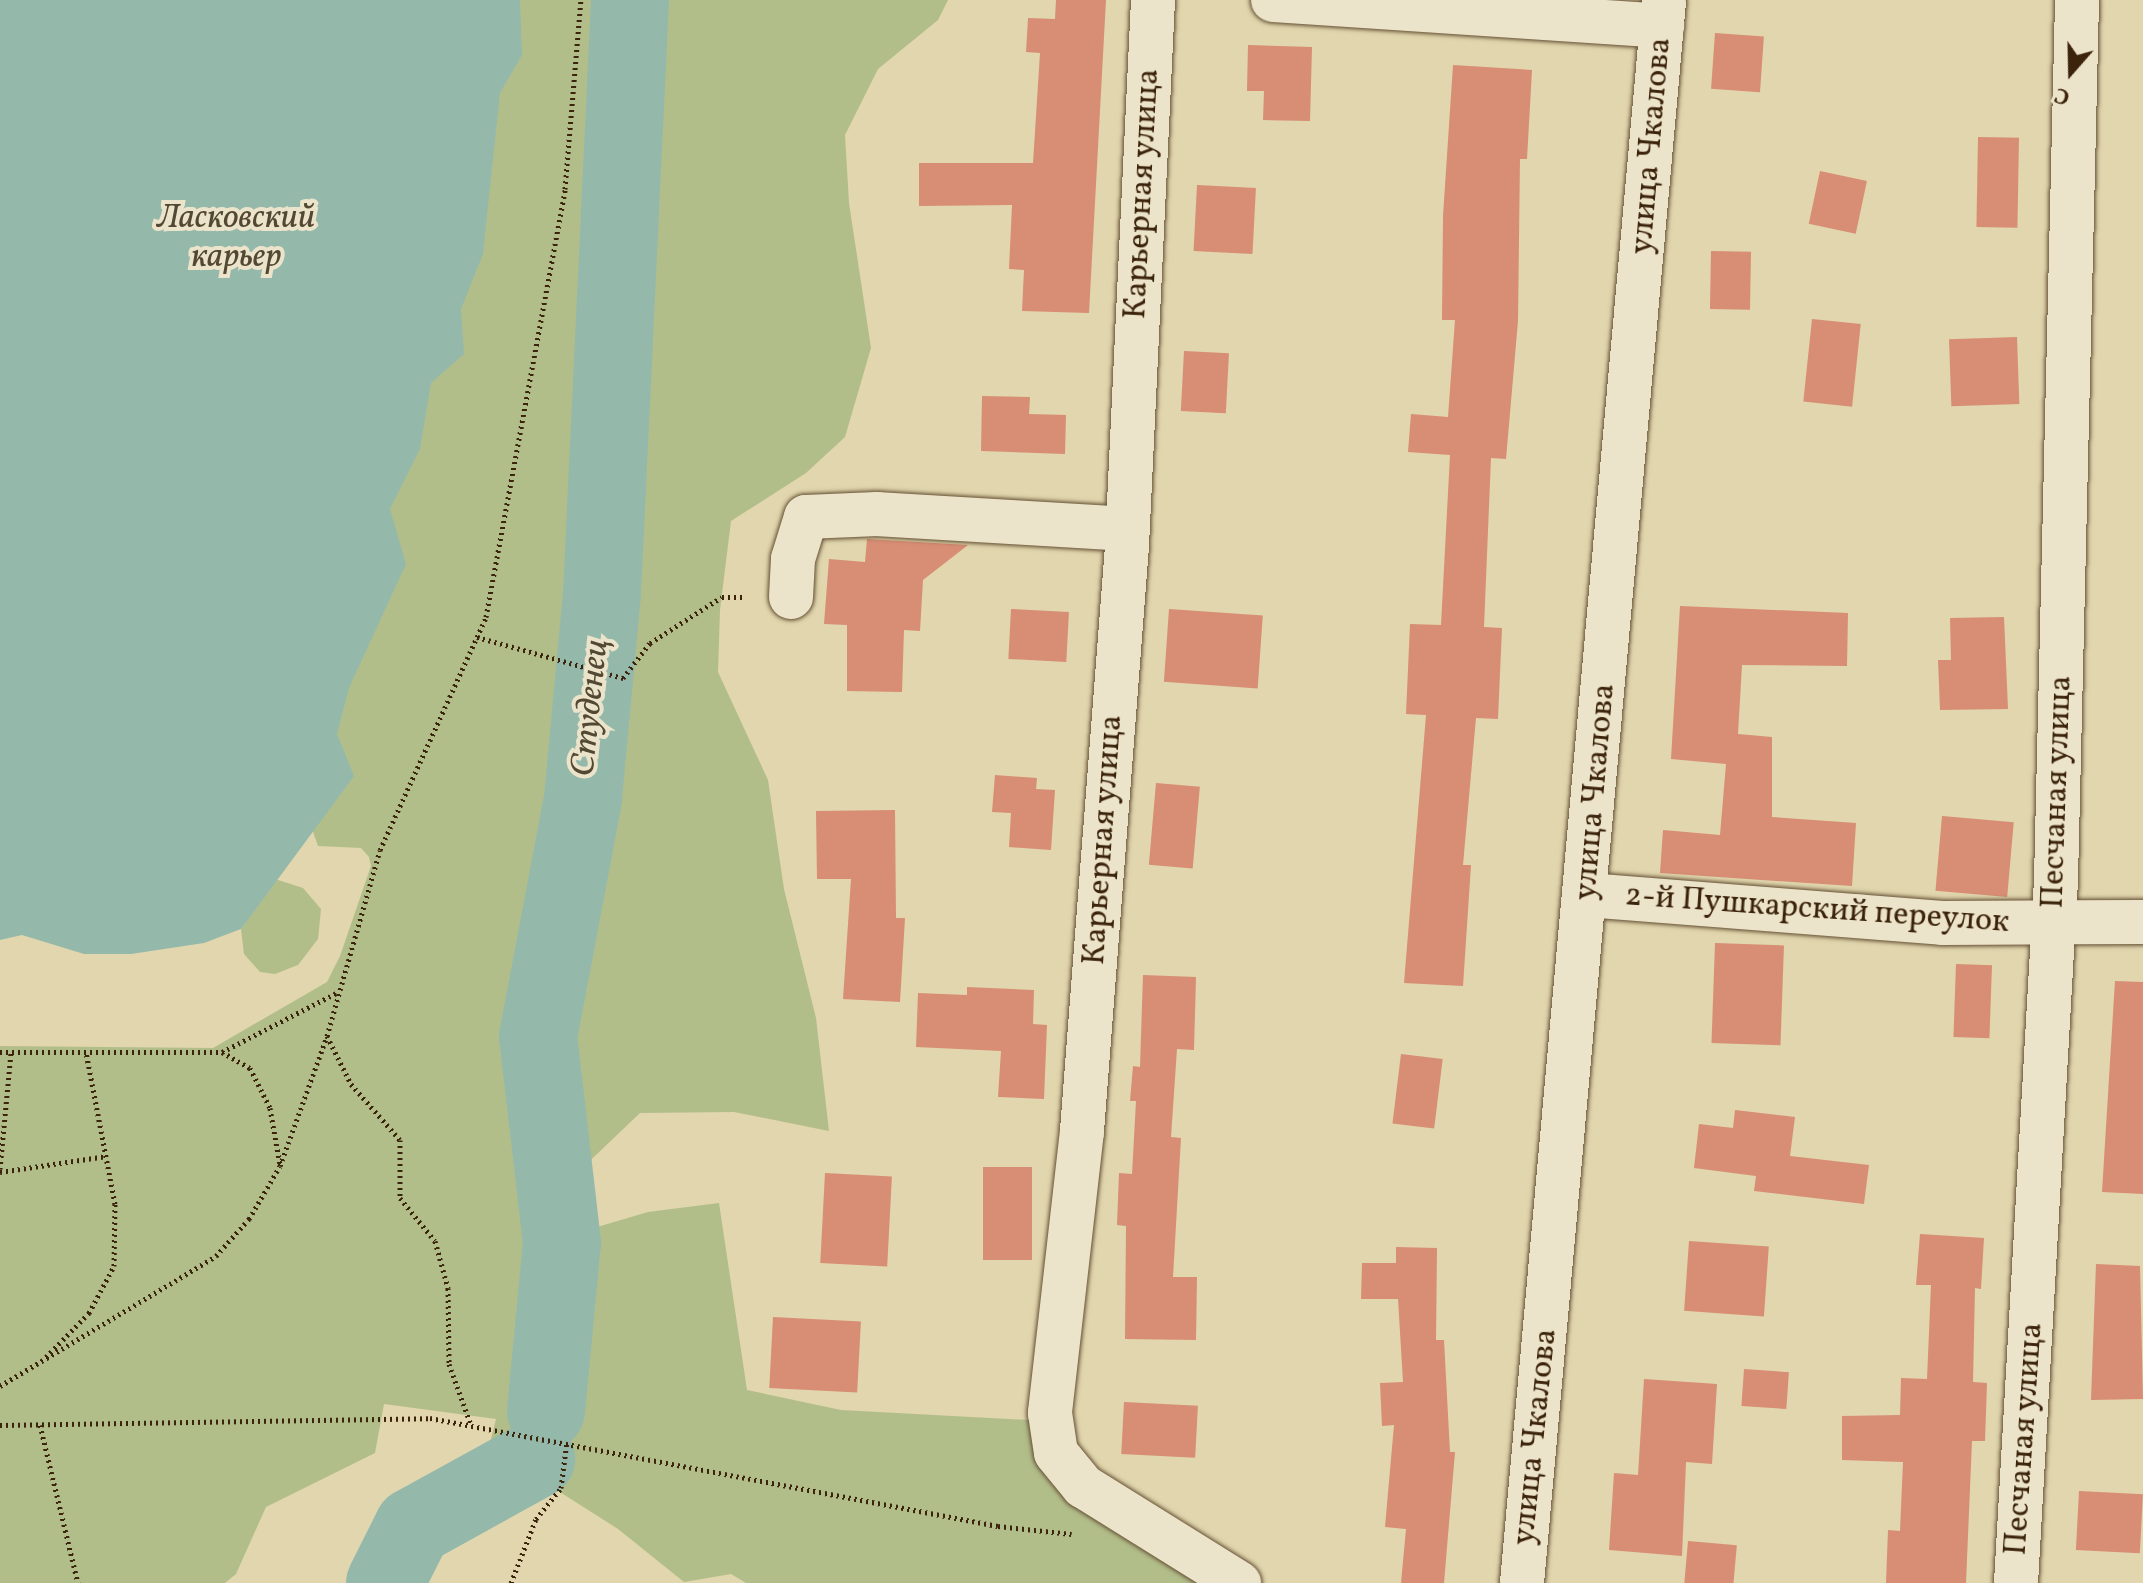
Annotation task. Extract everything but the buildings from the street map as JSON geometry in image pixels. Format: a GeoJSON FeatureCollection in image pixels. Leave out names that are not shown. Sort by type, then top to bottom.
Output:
{"type":"FeatureCollection","features":[{"type":"Feature","properties":{"kind":"street","name":"Карьерная улица"},"geometry":{"type":"LineString","coordinates":[[1153,0],[1128,529],[1082,1131],[1050,1413],[1056,1453],[1083,1486],[1239,1583]]}},
{"type":"Feature","properties":{"kind":"street"},"geometry":{"type":"LineString","coordinates":[[1273,0],[1663,13]]}},
{"type":"Feature","properties":{"kind":"street","name":"Песчаная улица"},"geometry":{"type":"LineString","coordinates":[[2016,1583],[2054,922],[2077,0]]}},
{"type":"Feature","properties":{"kind":"street","name":"улица Чкалова"},"geometry":{"type":"LineString","coordinates":[[1522,1583],[1587,895],[1663,13]]}},
{"type":"Feature","properties":{"kind":"street"},"geometry":{"type":"LineString","coordinates":[[791,597],[793,559],[806,517],[877,514],[1128,529]]}},
{"type":"Feature","properties":{"kind":"street","name":"2-й Пушкарский переулок"},"geometry":{"type":"LineString","coordinates":[[1587,895],[1942,923],[2143,922]]}},
{"type":"Feature","properties":{"kind":"path"},"geometry":{"type":"LineString","coordinates":[[0,1386],[216,1256],[249,1219],[280,1166],[327,1036],[380,850],[486,617],[565,189],[581,0]]}},
{"type":"Feature","properties":{"kind":"path"},"geometry":{"type":"LineString","coordinates":[[477,637],[557,656],[623,678],[650,643],[722,597]]}},
{"type":"Feature","properties":{"kind":"path"},"geometry":{"type":"LineString","coordinates":[[0,1052],[222,1052],[339,992]]}},
{"type":"Feature","properties":{"kind":"path"},"geometry":{"type":"LineString","coordinates":[[327,1036],[351,1084],[400,1140],[400,1198],[435,1241],[448,1288],[449,1364],[471,1425]]}},
{"type":"Feature","properties":{"kind":"path"},"geometry":{"type":"LineString","coordinates":[[11,1052],[0,1171],[107,1156]]}},
{"type":"Feature","properties":{"kind":"path"},"geometry":{"type":"LineString","coordinates":[[40,1364],[89,1313],[114,1266],[115,1204],[86,1052]]}},
{"type":"Feature","properties":{"kind":"path"},"geometry":{"type":"LineString","coordinates":[[222,1052],[250,1068],[270,1108],[280,1166]]}},
{"type":"Feature","properties":{"kind":"path"},"geometry":{"type":"LineString","coordinates":[[0,1425],[430,1418],[567,1441],[998,1526],[1088,1536]]}},
{"type":"Feature","properties":{"kind":"path"},"geometry":{"type":"LineString","coordinates":[[40,1424],[78,1583]]}},
{"type":"Feature","properties":{"kind":"path"},"geometry":{"type":"LineString","coordinates":[[511,1583],[536,1519],[561,1488],[567,1441]]}},
{"type":"Feature","properties":{"kind":"green space"},"geometry":{"type":"Polygon","coordinates":[[[485,0],[948,0],[938,20],[878,69],[845,135],[849,203],[871,348],[845,437],[806,473],[731,521],[720,610],[718,672],[768,780],[784,889],[816,1018],[829,1131],[734,1112],[640,1113],[575,1175],[587,1230],[648,1212],[719,1203],[747,1390],[841,1410],[1029,1420],[1208,1583],[746,1583],[731,1574],[684,1582],[618,1529],[489,1447],[496,1419],[384,1404],[375,1453],[266,1507],[236,1574],[225,1583],[0,1583],[0,1046],[213,1048],[327,982],[340,956],[371,866],[369,857],[361,848],[318,846],[312,829],[374,558],[485,0]]]}},
{"type":"Feature","properties":{"kind":"green space"},"geometry":{"type":"Polygon","coordinates":[[[275,879],[303,888],[321,909],[318,939],[298,965],[275,974],[260,972],[244,954],[241,929],[275,879]]]}},
{"type":"Feature","properties":{"kind":"water","name":"Ласковский карьер"},"geometry":{"type":"Polygon","coordinates":[[[0,0],[520,0],[522,55],[500,93],[483,254],[461,309],[464,354],[431,383],[420,449],[390,509],[406,564],[349,688],[337,734],[354,776],[241,929],[204,943],[131,954],[84,954],[22,935],[0,940],[0,0]]]}},
{"type":"Feature","properties":{"kind":"waterway","name":"Студенец"},"geometry":{"type":"LineString","coordinates":[[546,1411],[562,1243],[538,1037],[583,798],[602,594],[630,0]]}},
{"type":"Feature","properties":{"kind":"waterway","name":"Студенец"},"geometry":{"type":"LineString","coordinates":[[385,1583],[413,1527],[536,1459]]}}]}
